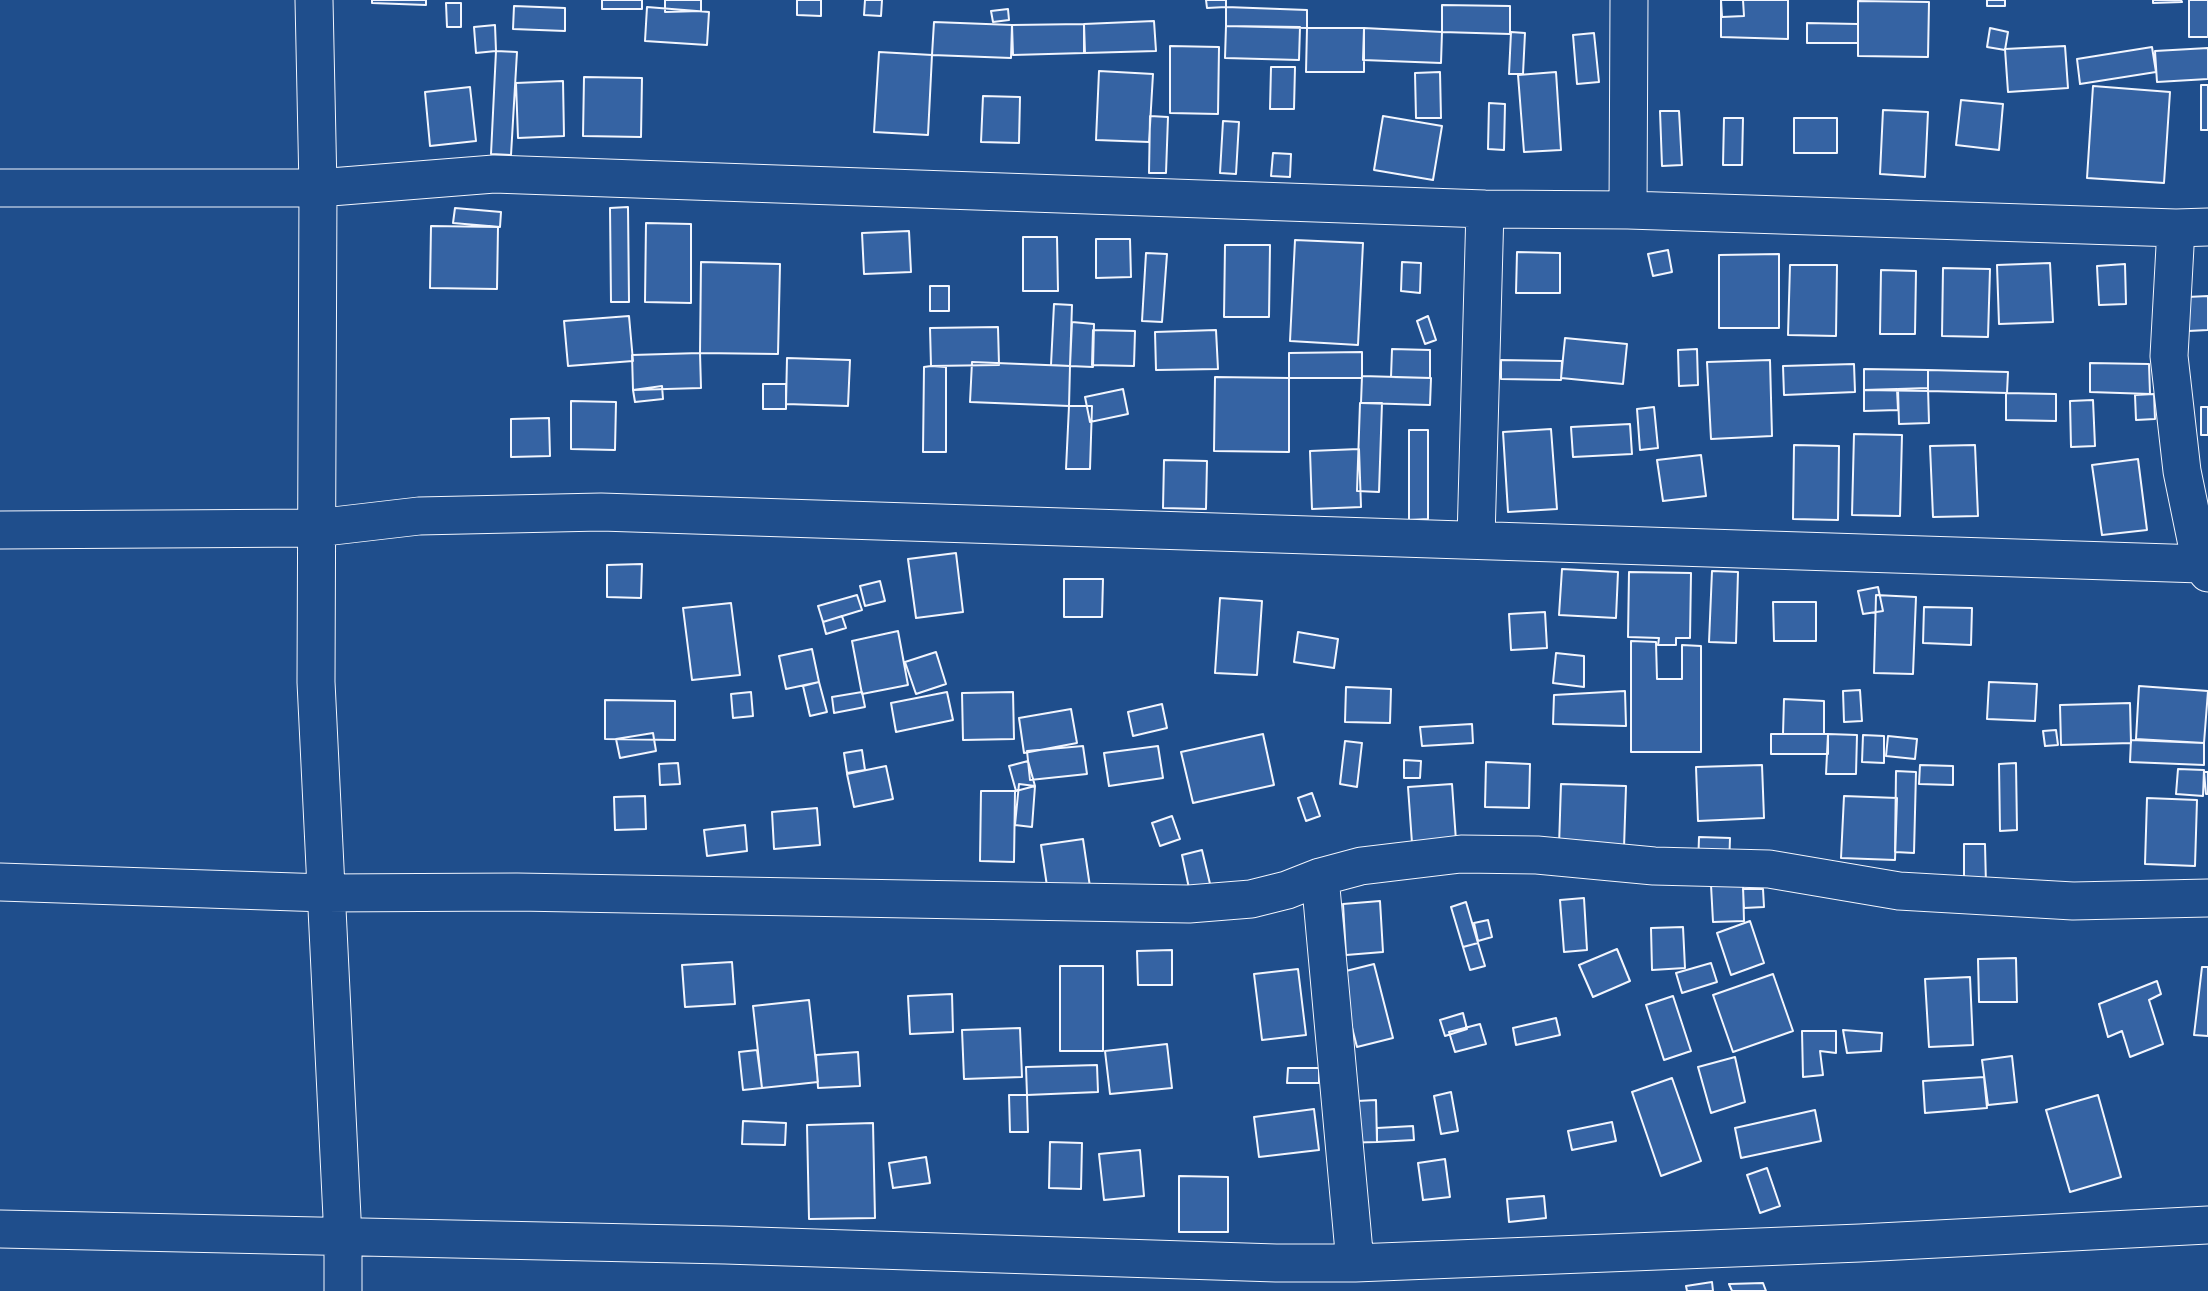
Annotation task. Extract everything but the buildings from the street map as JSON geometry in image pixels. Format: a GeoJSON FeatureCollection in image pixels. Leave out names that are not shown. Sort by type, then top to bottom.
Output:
{"type":"FeatureCollection","features":[{"type":"Feature","properties":{"kind":"street"},"geometry":{"type":"LineString","coordinates":[[314,0],[318,188],[316,682],[343,1238],[343,1291]]}},
{"type":"Feature","properties":{"kind":"street"},"geometry":{"type":"LineString","coordinates":[[1628,210],[1629,0]]}},
{"type":"Feature","properties":{"kind":"street"},"geometry":{"type":"LineString","coordinates":[[0,188],[318,188],[494,174],[1485,209],[1628,210],[2192,228],[2168,356],[2182,471],[2205,568],[1476,539],[601,512],[419,516],[316,528],[0,530]]}},
{"type":"Feature","properties":{"kind":"street"},"geometry":{"type":"LineString","coordinates":[[1476,539],[1485,209]]}},
{"type":"Feature","properties":{"kind":"street"},"geometry":{"type":"LineString","coordinates":[[0,882],[325,894],[517,892],[1189,904],[1251,899],[1361,866],[1461,855],[1538,855],[1654,866],[1769,869],[1899,891],[2073,901],[2208,898]]}},
{"type":"Feature","properties":{"kind":"street"},"geometry":{"type":"LineString","coordinates":[[1320,877],[1355,1263]]}},
{"type":"Feature","properties":{"kind":"street"},"geometry":{"type":"LineString","coordinates":[[0,1229],[725,1245],[1276,1264],[1860,1243],[2208,1225]]}}]}
